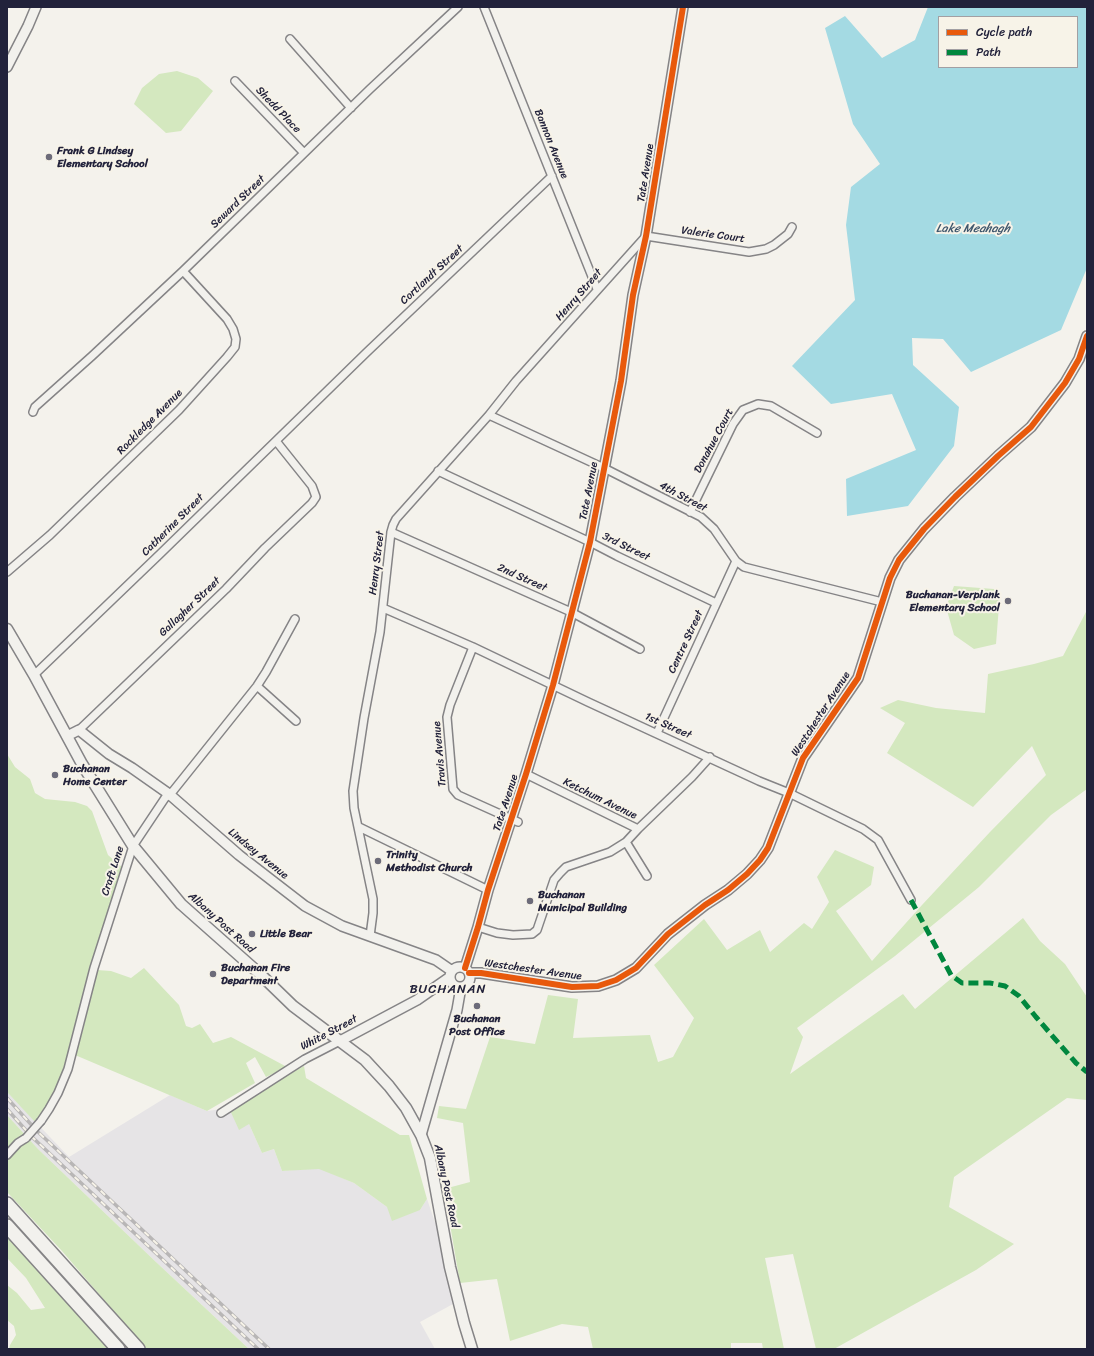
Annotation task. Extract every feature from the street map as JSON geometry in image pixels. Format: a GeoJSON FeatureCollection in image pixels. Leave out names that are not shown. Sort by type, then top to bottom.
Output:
{"type":"FeatureCollection","features":[{"type":"Feature","properties":{"kind":"highway"},"geometry":{"type":"LineString","coordinates":[[7,1204],[138,1349]]}},
{"type":"Feature","properties":{"kind":"highway"},"geometry":{"type":"LineString","coordinates":[[7,1226],[118,1349]]}},
{"type":"Feature","properties":{"kind":"main road","name":"Albany Post Road"},"geometry":{"type":"LineString","coordinates":[[7,629],[34,675],[82,764],[133,846],[181,904],[260,974],[293,1006],[365,1060],[385,1080],[406,1108],[421,1134],[431,1164],[450,1267],[472,1349]]}},
{"type":"Feature","properties":{"kind":"street"},"geometry":{"type":"LineString","coordinates":[[7,66],[28,26],[36,7]]}},
{"type":"Feature","properties":{"kind":"street","name":"Seward Street"},"geometry":{"type":"LineString","coordinates":[[32,412],[35,407],[183,271],[304,153],[458,7]]}},
{"type":"Feature","properties":{"kind":"street","name":"Bannon Avenue"},"geometry":{"type":"LineString","coordinates":[[484,7],[597,289]]}},
{"type":"Feature","properties":{"kind":"street","name":"Tate Avenue"},"geometry":{"type":"LineString","coordinates":[[467,971],[488,890],[514,820],[526,774],[553,685],[590,542],[621,381],[633,295],[646,236],[683,7]]}},
{"type":"Feature","properties":{"kind":"street"},"geometry":{"type":"LineString","coordinates":[[290,39],[351,108]]}},
{"type":"Feature","properties":{"kind":"street","name":"Shedd Place"},"geometry":{"type":"LineString","coordinates":[[235,81],[304,153]]}},
{"type":"Feature","properties":{"kind":"street","name":"Cortlandt Street"},"geometry":{"type":"LineString","coordinates":[[328,391],[552,176]]}},
{"type":"Feature","properties":{"kind":"street","name":"Valerie Court"},"geometry":{"type":"LineString","coordinates":[[646,236],[749,252],[766,249],[774,245],[788,234],[792,227]]}},
{"type":"Feature","properties":{"kind":"street","name":"Henry Street"},"geometry":{"type":"LineString","coordinates":[[370,936],[373,899],[354,808],[353,790],[383,608],[393,525],[396,519],[489,415],[516,381],[646,236]]}},
{"type":"Feature","properties":{"kind":"street","name":"Rockledge Avenue"},"geometry":{"type":"LineString","coordinates":[[7,572],[50,535],[179,410],[235,347],[236,339],[233,329],[227,319],[183,271]]}},
{"type":"Feature","properties":{"kind":"street","name":"Westchester Avenue"},"geometry":{"type":"LineString","coordinates":[[467,971],[572,987],[598,986],[623,977],[636,968],[668,934],[705,905],[728,890],[747,874],[760,860],[768,848],[803,758],[858,678],[890,578],[900,560],[924,529],[955,497],[1031,427],[1066,383],[1079,359],[1087,336]]}},
{"type":"Feature","properties":{"kind":"street","name":"Catherine Street"},"geometry":{"type":"LineString","coordinates":[[34,675],[328,391]]}},
{"type":"Feature","properties":{"kind":"street","name":"Donahue Court"},"geometry":{"type":"LineString","coordinates":[[690,512],[733,424],[743,410],[758,404],[771,406],[817,432]]}},
{"type":"Feature","properties":{"kind":"street","name":"4th Street"},"geometry":{"type":"LineString","coordinates":[[489,415],[604,468],[701,517],[714,529],[736,561],[744,567],[882,602]]}},
{"type":"Feature","properties":{"kind":"street","name":"Gallagher Street"},"geometry":{"type":"LineString","coordinates":[[79,730],[226,589],[315,498],[315,493],[312,486],[276,441]]}},
{"type":"Feature","properties":{"kind":"street","name":"3rd Street"},"geometry":{"type":"LineString","coordinates":[[438,472],[590,542],[716,603]]}},
{"type":"Feature","properties":{"kind":"street","name":"2nd Street"},"geometry":{"type":"LineString","coordinates":[[392,532],[571,612],[640,649]]}},
{"type":"Feature","properties":{"kind":"street","name":"Centre Street"},"geometry":{"type":"LineString","coordinates":[[657,733],[736,561]]}},
{"type":"Feature","properties":{"kind":"street","name":"1st Street"},"geometry":{"type":"LineString","coordinates":[[383,608],[473,647],[759,781],[789,793],[863,829],[878,840],[885,850],[911,900]]}},
{"type":"Feature","properties":{"kind":"street","name":"Craft Lane"},"geometry":{"type":"LineString","coordinates":[[7,1155],[18,1143],[26,1138],[50,1109],[68,1069],[91,981],[133,846],[169,794],[257,686],[295,619]]}},
{"type":"Feature","properties":{"kind":"street","name":"Travis Avenue"},"geometry":{"type":"LineString","coordinates":[[473,647],[447,716],[453,789],[454,792],[514,820]]}},
{"type":"Feature","properties":{"kind":"street"},"geometry":{"type":"LineString","coordinates":[[257,686],[296,721]]}},
{"type":"Feature","properties":{"kind":"street"},"geometry":{"type":"LineString","coordinates":[[67,736],[79,730]]}},
{"type":"Feature","properties":{"kind":"street","name":"Lindsey Avenue"},"geometry":{"type":"LineString","coordinates":[[79,730],[109,754],[169,794],[239,856],[270,881],[305,906],[342,926],[436,960],[451,974]]}},
{"type":"Feature","properties":{"kind":"street","name":"Ketchum Avenue"},"geometry":{"type":"LineString","coordinates":[[526,774],[638,830],[692,777],[710,757]]}},
{"type":"Feature","properties":{"kind":"street"},"geometry":{"type":"LineString","coordinates":[[359,827],[488,890]]}},
{"type":"Feature","properties":{"kind":"street"},"geometry":{"type":"LineString","coordinates":[[478,927],[497,933],[532,934],[537,930],[554,880],[566,867],[610,852],[626,842],[638,830]]}},
{"type":"Feature","properties":{"kind":"street"},"geometry":{"type":"LineString","coordinates":[[626,842],[647,876]]}},
{"type":"Feature","properties":{"kind":"street"},"geometry":{"type":"LineString","coordinates":[[421,1134],[457,1010],[461,987],[468,982],[467,971],[458,967],[451,974],[454,984],[461,987]]}},
{"type":"Feature","properties":{"kind":"street","name":"White Street"},"geometry":{"type":"LineString","coordinates":[[221,1113],[305,1059],[417,1000],[451,974]]}},
{"type":"Feature","properties":{"kind":"shaded area"},"geometry":{"type":"Polygon","coordinates":[[[7,1092],[69,1157],[170,1095],[207,1111],[229,1108],[249,1124],[262,1153],[274,1149],[282,1171],[319,1168],[354,1183],[387,1207],[420,1210],[427,1199],[440,1237],[453,1304],[420,1322],[435,1349],[249,1349],[38,1149],[7,1115],[7,1092]]]}},
{"type":"Feature","properties":{"kind":"green space"},"geometry":{"type":"Polygon","coordinates":[[[177,71],[198,78],[213,91],[181,131],[166,133],[134,104],[142,88],[159,74],[177,71]]]}},
{"type":"Feature","properties":{"kind":"green space"},"geometry":{"type":"Polygon","coordinates":[[[954,586],[994,589],[1000,593],[996,644],[974,649],[954,635],[946,607],[954,586]]]}},
{"type":"Feature","properties":{"kind":"green space"},"geometry":{"type":"Polygon","coordinates":[[[1087,610],[1087,789],[1051,815],[979,887],[895,956],[797,1028],[803,1037],[790,1074],[903,994],[915,1009],[1023,918],[1040,941],[1065,964],[1087,997],[1087,1100],[1067,1098],[954,1177],[949,1207],[1014,1244],[976,1270],[834,1349],[816,1349],[793,1254],[765,1258],[784,1349],[763,1349],[762,1343],[731,1343],[731,1349],[593,1349],[588,1327],[562,1324],[510,1341],[497,1279],[460,1283],[444,1189],[470,1182],[463,1123],[437,1118],[439,1106],[466,1109],[490,1037],[535,1044],[548,995],[578,999],[573,1038],[650,1035],[658,1062],[673,1057],[694,1018],[654,965],[704,919],[727,950],[760,930],[770,952],[804,923],[812,929],[829,902],[817,877],[835,850],[874,867],[871,885],[836,911],[872,961],[990,832],[1046,775],[1032,746],[973,807],[887,753],[905,723],[880,708],[898,700],[936,708],[985,713],[988,674],[1063,656],[1087,610]]]}},
{"type":"Feature","properties":{"kind":"green space"},"geometry":{"type":"Polygon","coordinates":[[[7,754],[15,767],[30,779],[35,793],[45,799],[75,802],[87,806],[92,811],[108,855],[123,868],[67,1062],[52,1099],[45,1111],[35,1122],[7,1092],[7,754]]]}},
{"type":"Feature","properties":{"kind":"green space"},"geometry":{"type":"Polygon","coordinates":[[[144,968],[179,1005],[186,1026],[192,1028],[200,1024],[213,1043],[231,1037],[287,1067],[266,1077],[255,1057],[246,1063],[255,1083],[207,1111],[75,1055],[83,1030],[97,970],[111,971],[131,978],[144,968]]]}},
{"type":"Feature","properties":{"kind":"green space"},"geometry":{"type":"Polygon","coordinates":[[[304,1066],[306,1078],[400,1135],[409,1135],[427,1199],[420,1210],[392,1221],[387,1207],[354,1183],[319,1169],[282,1171],[274,1149],[262,1153],[249,1124],[239,1130],[229,1108],[304,1066]]]}},
{"type":"Feature","properties":{"kind":"green space"},"geometry":{"type":"Polygon","coordinates":[[[7,1115],[38,1149],[249,1349],[146,1349],[62,1251],[7,1192],[7,1115]]]}},
{"type":"Feature","properties":{"kind":"green space"},"geometry":{"type":"Polygon","coordinates":[[[7,1234],[111,1349],[9,1349],[16,1335],[14,1326],[7,1320],[7,1285],[17,1293],[31,1310],[45,1308],[26,1278],[7,1258],[7,1234]]]}},
{"type":"Feature","properties":{"kind":"water","name":"Lake Meahagh"},"geometry":{"type":"Polygon","coordinates":[[[928,7],[1087,7],[1087,268],[1061,330],[971,372],[943,339],[912,338],[913,365],[959,407],[954,446],[908,506],[847,516],[846,479],[916,450],[892,394],[831,404],[792,366],[855,300],[846,225],[851,187],[880,164],[853,124],[825,28],[845,16],[882,58],[915,40],[928,7]]]}},
{"type":"Feature","properties":{"kind":"railway"},"geometry":{"type":"LineString","coordinates":[[7,1098],[37,1131],[269,1349]]}},
{"type":"Feature","properties":{"kind":"railway"},"geometry":{"type":"LineString","coordinates":[[7,1109],[31,1136],[258,1349]]}},
{"type":"Feature","properties":{"kind":"marked path"},"geometry":{"type":"LineString","coordinates":[[911,900],[951,975],[962,983],[990,983],[1005,986],[1019,996],[1076,1063],[1087,1072]]}},
{"type":"Feature","properties":{"kind":"cycle path"},"geometry":{"type":"LineString","coordinates":[[465,968],[553,685],[590,542],[621,381],[633,295],[646,236],[683,7]]}},
{"type":"Feature","properties":{"kind":"cycle path"},"geometry":{"type":"LineString","coordinates":[[469,973],[481,973],[572,987],[598,986],[616,980],[636,968],[668,934],[705,905],[728,890],[747,874],[760,860],[768,848],[803,758],[858,678],[890,578],[899,560],[924,529],[955,497],[1031,427],[1065,383],[1079,359],[1087,336]]}},
{"type":"Feature","properties":{"kind":"place","name":"Frank G Lindsey Elementary School"},"geometry":{"type":"Point","coordinates":[49,157]}},
{"type":"Feature","properties":{"kind":"place","name":"Buchanan-Verplank Elementary School"},"geometry":{"type":"Point","coordinates":[1008,601]}},
{"type":"Feature","properties":{"kind":"place","name":"Buchanan Home Center"},"geometry":{"type":"Point","coordinates":[55,775]}},
{"type":"Feature","properties":{"kind":"place","name":"Trinity Methodist Church"},"geometry":{"type":"Point","coordinates":[378,861]}},
{"type":"Feature","properties":{"kind":"place","name":"Buchanan Municipal Building"},"geometry":{"type":"Point","coordinates":[530,901]}},
{"type":"Feature","properties":{"kind":"place","name":"Little Bear"},"geometry":{"type":"Point","coordinates":[252,934]}},
{"type":"Feature","properties":{"kind":"place","name":"Buchanan Fire Department"},"geometry":{"type":"Point","coordinates":[213,974]}},
{"type":"Feature","properties":{"kind":"place","name":"Buchanan Post Office"},"geometry":{"type":"Point","coordinates":[477,1006]}},
{"type":"Feature","properties":{"kind":"district","name":"BUCHANAN"},"geometry":{"type":"Point","coordinates":[448,990]}}]}
